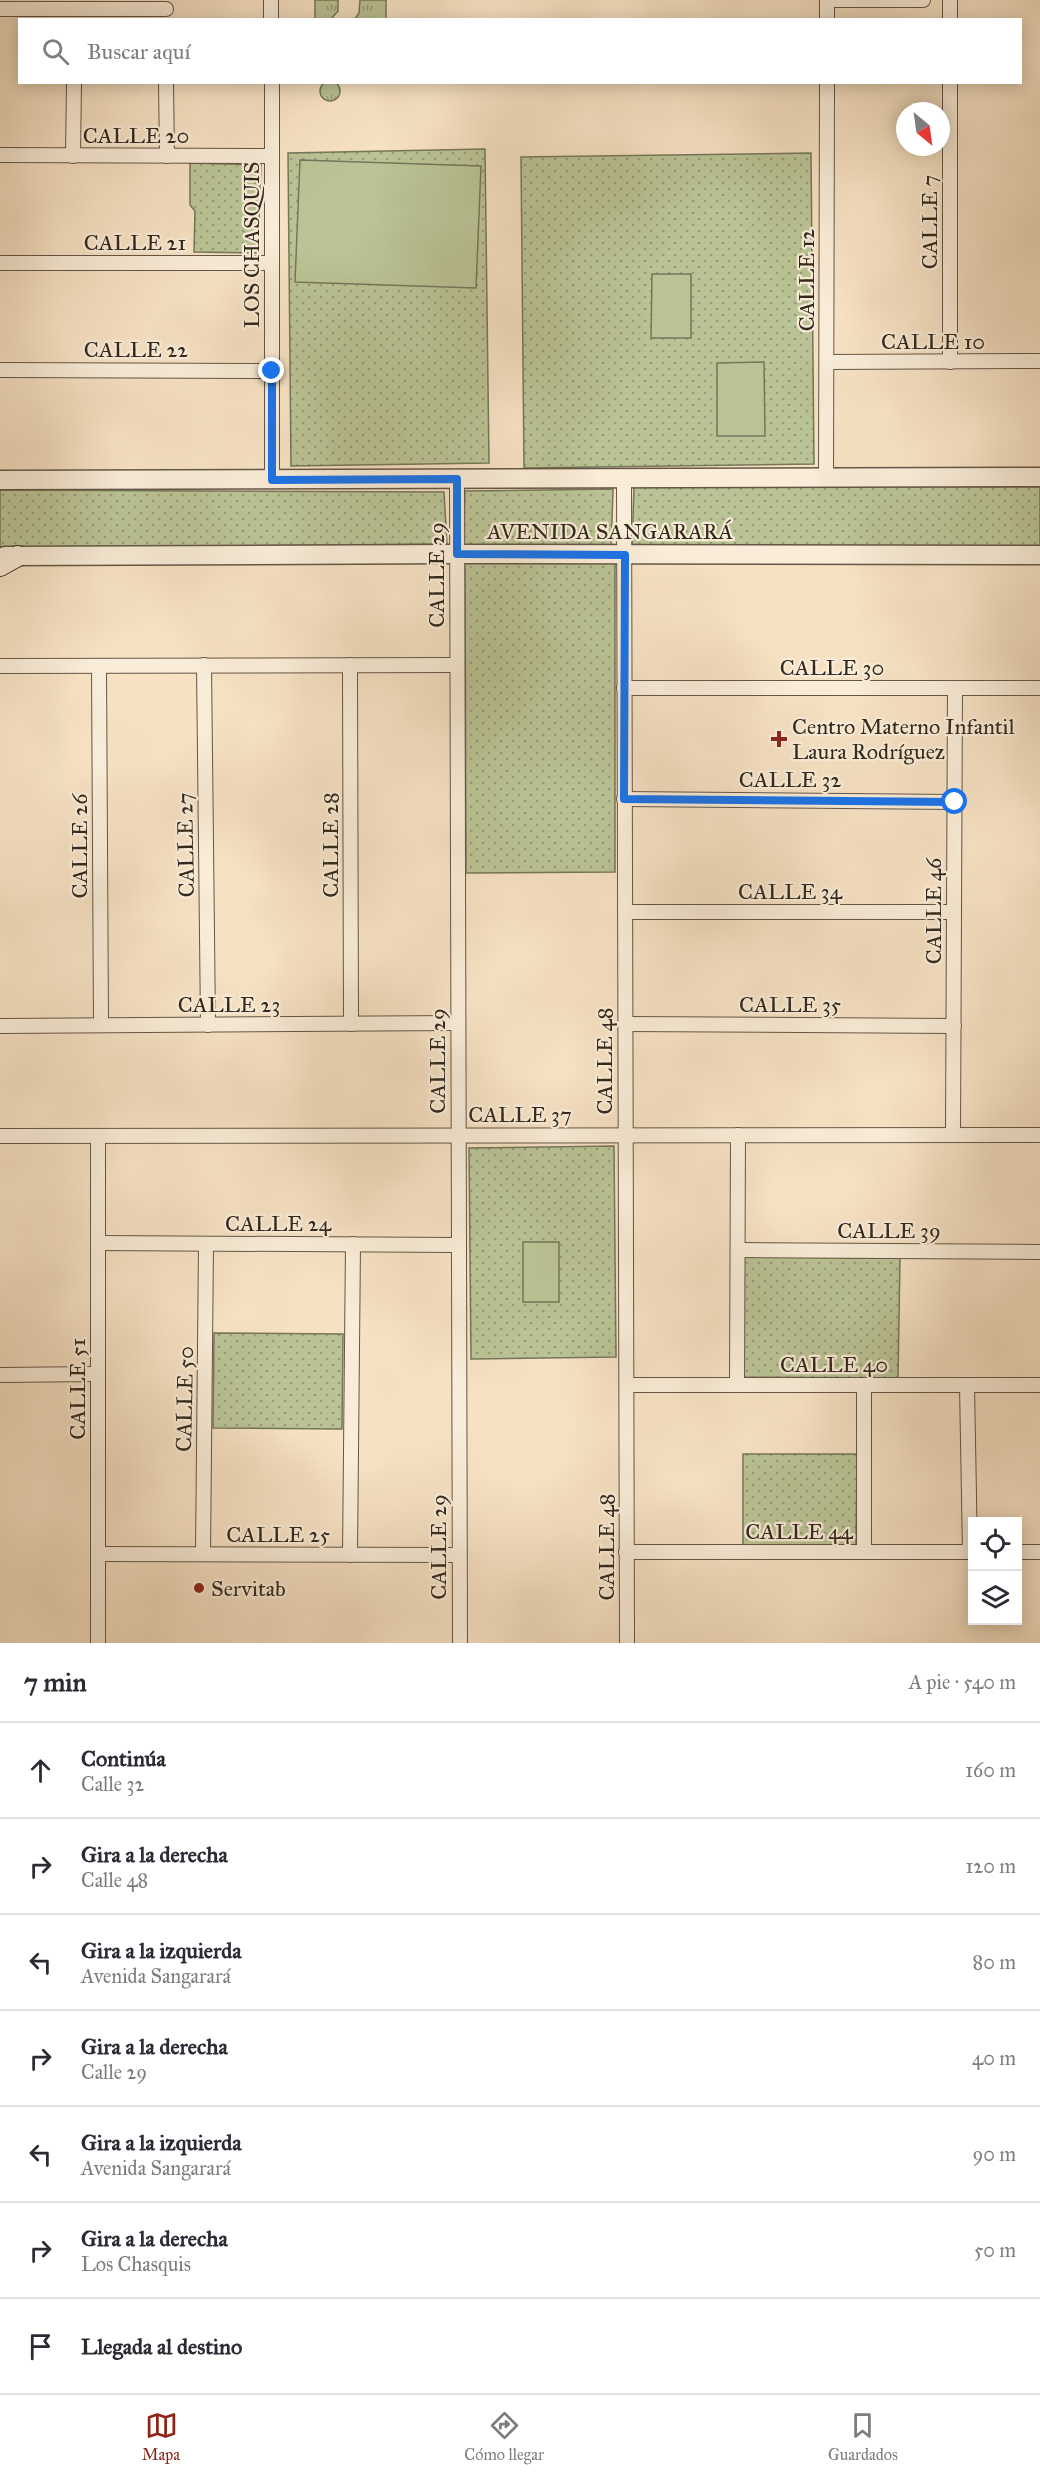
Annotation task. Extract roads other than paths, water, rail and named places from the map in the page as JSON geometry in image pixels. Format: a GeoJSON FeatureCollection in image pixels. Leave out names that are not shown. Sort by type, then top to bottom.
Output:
{"type":"FeatureCollection","features":[{"type":"Feature","properties":{"kind":"main road"},"geometry":{"type":"LineString","coordinates":[[0,566],[9,556]]}},
{"type":"Feature","properties":{"kind":"street"},"geometry":{"type":"LineString","coordinates":[[271,0],[271,18]]}},
{"type":"Feature","properties":{"kind":"street"},"geometry":{"type":"LineString","coordinates":[[827,18],[827,0],[923,0]]}},
{"type":"Feature","properties":{"kind":"street"},"geometry":{"type":"LineString","coordinates":[[950,0],[950,18]]}},
{"type":"Feature","properties":{"kind":"street"},"geometry":{"type":"LineString","coordinates":[[0,9],[75,14],[166,10]]}},
{"type":"Feature","properties":{"kind":"street"},"geometry":{"type":"LineString","coordinates":[[73,156],[74,84]]}},
{"type":"Feature","properties":{"kind":"street"},"geometry":{"type":"LineString","coordinates":[[166,84],[167,156]]}},
{"type":"Feature","properties":{"kind":"street","name":"LOS CHASQUIS"},"geometry":{"type":"LineString","coordinates":[[272,84],[272,480]]}},
{"type":"Feature","properties":{"kind":"street","name":"CALLE 12"},"geometry":{"type":"LineString","coordinates":[[826,478],[827,84]]}},
{"type":"Feature","properties":{"kind":"street","name":"CALLE 7"},"geometry":{"type":"LineString","coordinates":[[950,84],[950,362]]}},
{"type":"Feature","properties":{"kind":"street","name":"CALLE 20"},"geometry":{"type":"LineString","coordinates":[[0,155],[272,156]]}},
{"type":"Feature","properties":{"kind":"street","name":"CALLE 21"},"geometry":{"type":"LineString","coordinates":[[0,263],[271,263]]}},
{"type":"Feature","properties":{"kind":"street","name":"CALLE 10"},"geometry":{"type":"LineString","coordinates":[[827,362],[1040,361]]}},
{"type":"Feature","properties":{"kind":"street","name":"CALLE 22"},"geometry":{"type":"LineString","coordinates":[[0,370],[272,371]]}},
{"type":"Feature","properties":{"kind":"street"},"geometry":{"type":"LineString","coordinates":[[1015,477],[1040,472]]}},
{"type":"Feature","properties":{"kind":"street"},"geometry":{"type":"LineString","coordinates":[[0,480],[1040,477]]}},
{"type":"Feature","properties":{"kind":"street","name":"CALLE 48"},"geometry":{"type":"LineString","coordinates":[[624,478],[627,1643]]}},
{"type":"Feature","properties":{"kind":"street","name":"CALLE 29"},"geometry":{"type":"LineString","coordinates":[[457,479],[457,1245],[460,1643]]}},
{"type":"Feature","properties":{"kind":"street"},"geometry":{"type":"LineString","coordinates":[[1017,555],[1040,561]]}},
{"type":"Feature","properties":{"kind":"street","name":"AVENIDA SANGARARÁ"},"geometry":{"type":"LineString","coordinates":[[9,556],[1040,555]]}},
{"type":"Feature","properties":{"kind":"street","name":"CALLE 27"},"geometry":{"type":"LineString","coordinates":[[204,665],[208,1025]]}},
{"type":"Feature","properties":{"kind":"street","name":"CALLE 28"},"geometry":{"type":"LineString","coordinates":[[350,665],[351,1024]]}},
{"type":"Feature","properties":{"kind":"street"},"geometry":{"type":"LineString","coordinates":[[0,666],[457,665]]}},
{"type":"Feature","properties":{"kind":"street","name":"CALLE 26"},"geometry":{"type":"LineString","coordinates":[[99,666],[101,1025]]}},
{"type":"Feature","properties":{"kind":"street","name":"CALLE 30"},"geometry":{"type":"LineString","coordinates":[[624,688],[1040,688]]}},
{"type":"Feature","properties":{"kind":"street","name":"CALLE 46"},"geometry":{"type":"LineString","coordinates":[[953,1135],[956,688]]}},
{"type":"Feature","properties":{"kind":"street","name":"CALLE 32"},"geometry":{"type":"LineString","coordinates":[[624,799],[955,802]]}},
{"type":"Feature","properties":{"kind":"street","name":"CALLE 34"},"geometry":{"type":"LineString","coordinates":[[625,912],[954,912]]}},
{"type":"Feature","properties":{"kind":"street","name":"CALLE 23"},"geometry":{"type":"LineString","coordinates":[[0,1026],[458,1023]]}},
{"type":"Feature","properties":{"kind":"street","name":"CALLE 35"},"geometry":{"type":"LineString","coordinates":[[626,1023],[954,1026]]}},
{"type":"Feature","properties":{"kind":"street"},"geometry":{"type":"LineString","coordinates":[[737,1385],[738,1135]]}},
{"type":"Feature","properties":{"kind":"street","name":"CALLE 37"},"geometry":{"type":"LineString","coordinates":[[0,1136],[1040,1135]]}},
{"type":"Feature","properties":{"kind":"street","name":"CALLE 51"},"geometry":{"type":"LineString","coordinates":[[98,1136],[98,1643]]}},
{"type":"Feature","properties":{"kind":"street","name":"CALLE 24"},"geometry":{"type":"LineString","coordinates":[[98,1243],[457,1245]]}},
{"type":"Feature","properties":{"kind":"street","name":"CALLE 50"},"geometry":{"type":"LineString","coordinates":[[203,1554],[206,1244]]}},
{"type":"Feature","properties":{"kind":"street"},"geometry":{"type":"LineString","coordinates":[[350,1555],[353,1244]]}},
{"type":"Feature","properties":{"kind":"street","name":"CALLE 39"},"geometry":{"type":"LineString","coordinates":[[738,1250],[1040,1252]]}},
{"type":"Feature","properties":{"kind":"street"},"geometry":{"type":"LineString","coordinates":[[0,1375],[98,1374]]}},
{"type":"Feature","properties":{"kind":"street","name":"CALLE 40"},"geometry":{"type":"LineString","coordinates":[[628,1385],[1040,1385]]}},
{"type":"Feature","properties":{"kind":"street"},"geometry":{"type":"LineString","coordinates":[[864,1385],[864,1552]]}},
{"type":"Feature","properties":{"kind":"street"},"geometry":{"type":"LineString","coordinates":[[968,1385],[970,1517]]}},
{"type":"Feature","properties":{"kind":"street","name":"CALLE 44"},"geometry":{"type":"LineString","coordinates":[[626,1552],[968,1552]]}},
{"type":"Feature","properties":{"kind":"street"},"geometry":{"type":"LineString","coordinates":[[1022,1552],[1040,1552]]}},
{"type":"Feature","properties":{"kind":"street","name":"CALLE 25"},"geometry":{"type":"LineString","coordinates":[[98,1554],[459,1555]]}},
{"type":"Feature","properties":{"kind":"place","name":"Centro Materno Infantil Laura Rodríguez"},"geometry":{"type":"Point","coordinates":[779,739]}},
{"type":"Feature","properties":{"kind":"place","name":"Servitab"},"geometry":{"type":"Point","coordinates":[199,1588]}}]}
